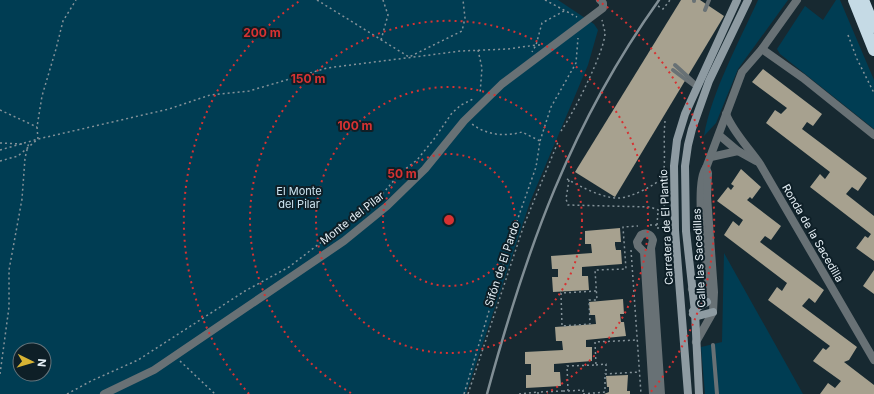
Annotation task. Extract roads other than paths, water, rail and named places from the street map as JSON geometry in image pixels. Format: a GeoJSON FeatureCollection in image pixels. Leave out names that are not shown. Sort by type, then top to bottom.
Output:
{"type":"FeatureCollection","features":[{"type":"Feature","properties":{"kind":"highway"},"geometry":{"type":"LineString","coordinates":[[854,0],[874,50]]}},
{"type":"Feature","properties":{"kind":"highway"},"geometry":{"type":"LineString","coordinates":[[863,0],[874,26]]}},
{"type":"Feature","properties":{"kind":"street","name":"Monte del Pilar"},"geometry":{"type":"LineString","coordinates":[[104,394],[154,370],[344,241],[387,206],[425,169],[466,119],[502,84],[604,6],[600,0]]}},
{"type":"Feature","properties":{"kind":"street","name":"Carretera de El Plantío"},"geometry":{"type":"LineString","coordinates":[[688,394],[675,230],[674,166],[677,140],[685,114],[697,86],[737,0]]}},
{"type":"Feature","properties":{"kind":"street","name":"Carretera de El Plantío"},"geometry":{"type":"LineString","coordinates":[[699,394],[695,312],[684,201],[685,166],[688,145],[709,81],[748,0]]}},
{"type":"Feature","properties":{"kind":"street","name":"Calle las Sacedillas"},"geometry":{"type":"LineString","coordinates":[[692,289],[699,298],[707,302],[709,294],[700,197],[702,172],[706,168],[711,157],[742,72],[762,49],[797,0]]}},
{"type":"Feature","properties":{"kind":"street"},"geometry":{"type":"LineString","coordinates":[[762,49],[803,78],[874,135]]}},
{"type":"Feature","properties":{"kind":"street"},"geometry":{"type":"LineString","coordinates":[[720,134],[736,133],[726,114]]}},
{"type":"Feature","properties":{"kind":"street","name":"Ronda de la Sacedilla"},"geometry":{"type":"LineString","coordinates":[[736,133],[760,164],[874,360]]}},
{"type":"Feature","properties":{"kind":"street"},"geometry":{"type":"LineString","coordinates":[[720,134],[738,152],[760,164]]}},
{"type":"Feature","properties":{"kind":"street"},"geometry":{"type":"LineString","coordinates":[[711,157],[738,152]]}},
{"type":"Feature","properties":{"kind":"street","name":"Calle las Sacedillas"},"geometry":{"type":"LineString","coordinates":[[696,342],[713,312],[714,292],[707,196],[708,173],[706,168]]}},
{"type":"Feature","properties":{"kind":"street"},"geometry":{"type":"LineString","coordinates":[[675,230],[682,241],[691,310],[698,316],[713,312]]}},
{"type":"Feature","properties":{"kind":"street","name":"Carretera de El Plantío"},"geometry":{"type":"LineString","coordinates":[[653,394],[644,252],[638,246],[637,242],[640,235],[645,234],[650,235],[653,240],[651,248],[661,394]]}},
{"type":"Feature","properties":{"kind":"street"},"geometry":{"type":"LineString","coordinates":[[687,376],[693,366],[694,360],[691,317],[698,307],[707,302]]}},
{"type":"Feature","properties":{"kind":"lane"},"geometry":{"type":"LineString","coordinates":[[705,10],[709,0]]}},
{"type":"Feature","properties":{"kind":"lane"},"geometry":{"type":"LineString","coordinates":[[676,65],[697,86]]}},
{"type":"Feature","properties":{"kind":"lane"},"geometry":{"type":"LineString","coordinates":[[673,70],[697,86]]}},
{"type":"Feature","properties":{"kind":"lane"},"geometry":{"type":"LineString","coordinates":[[712,345],[717,394]]}},
{"type":"Feature","properties":{"kind":"railway"},"geometry":{"type":"LineString","coordinates":[[487,394],[518,289],[535,238],[555,189],[576,141],[600,93],[628,46],[659,0]]}},
{"type":"Feature","properties":{"kind":"park label","name":"El Monte del Pilar"},"geometry":{"type":"Point","coordinates":[299,197]}}]}
